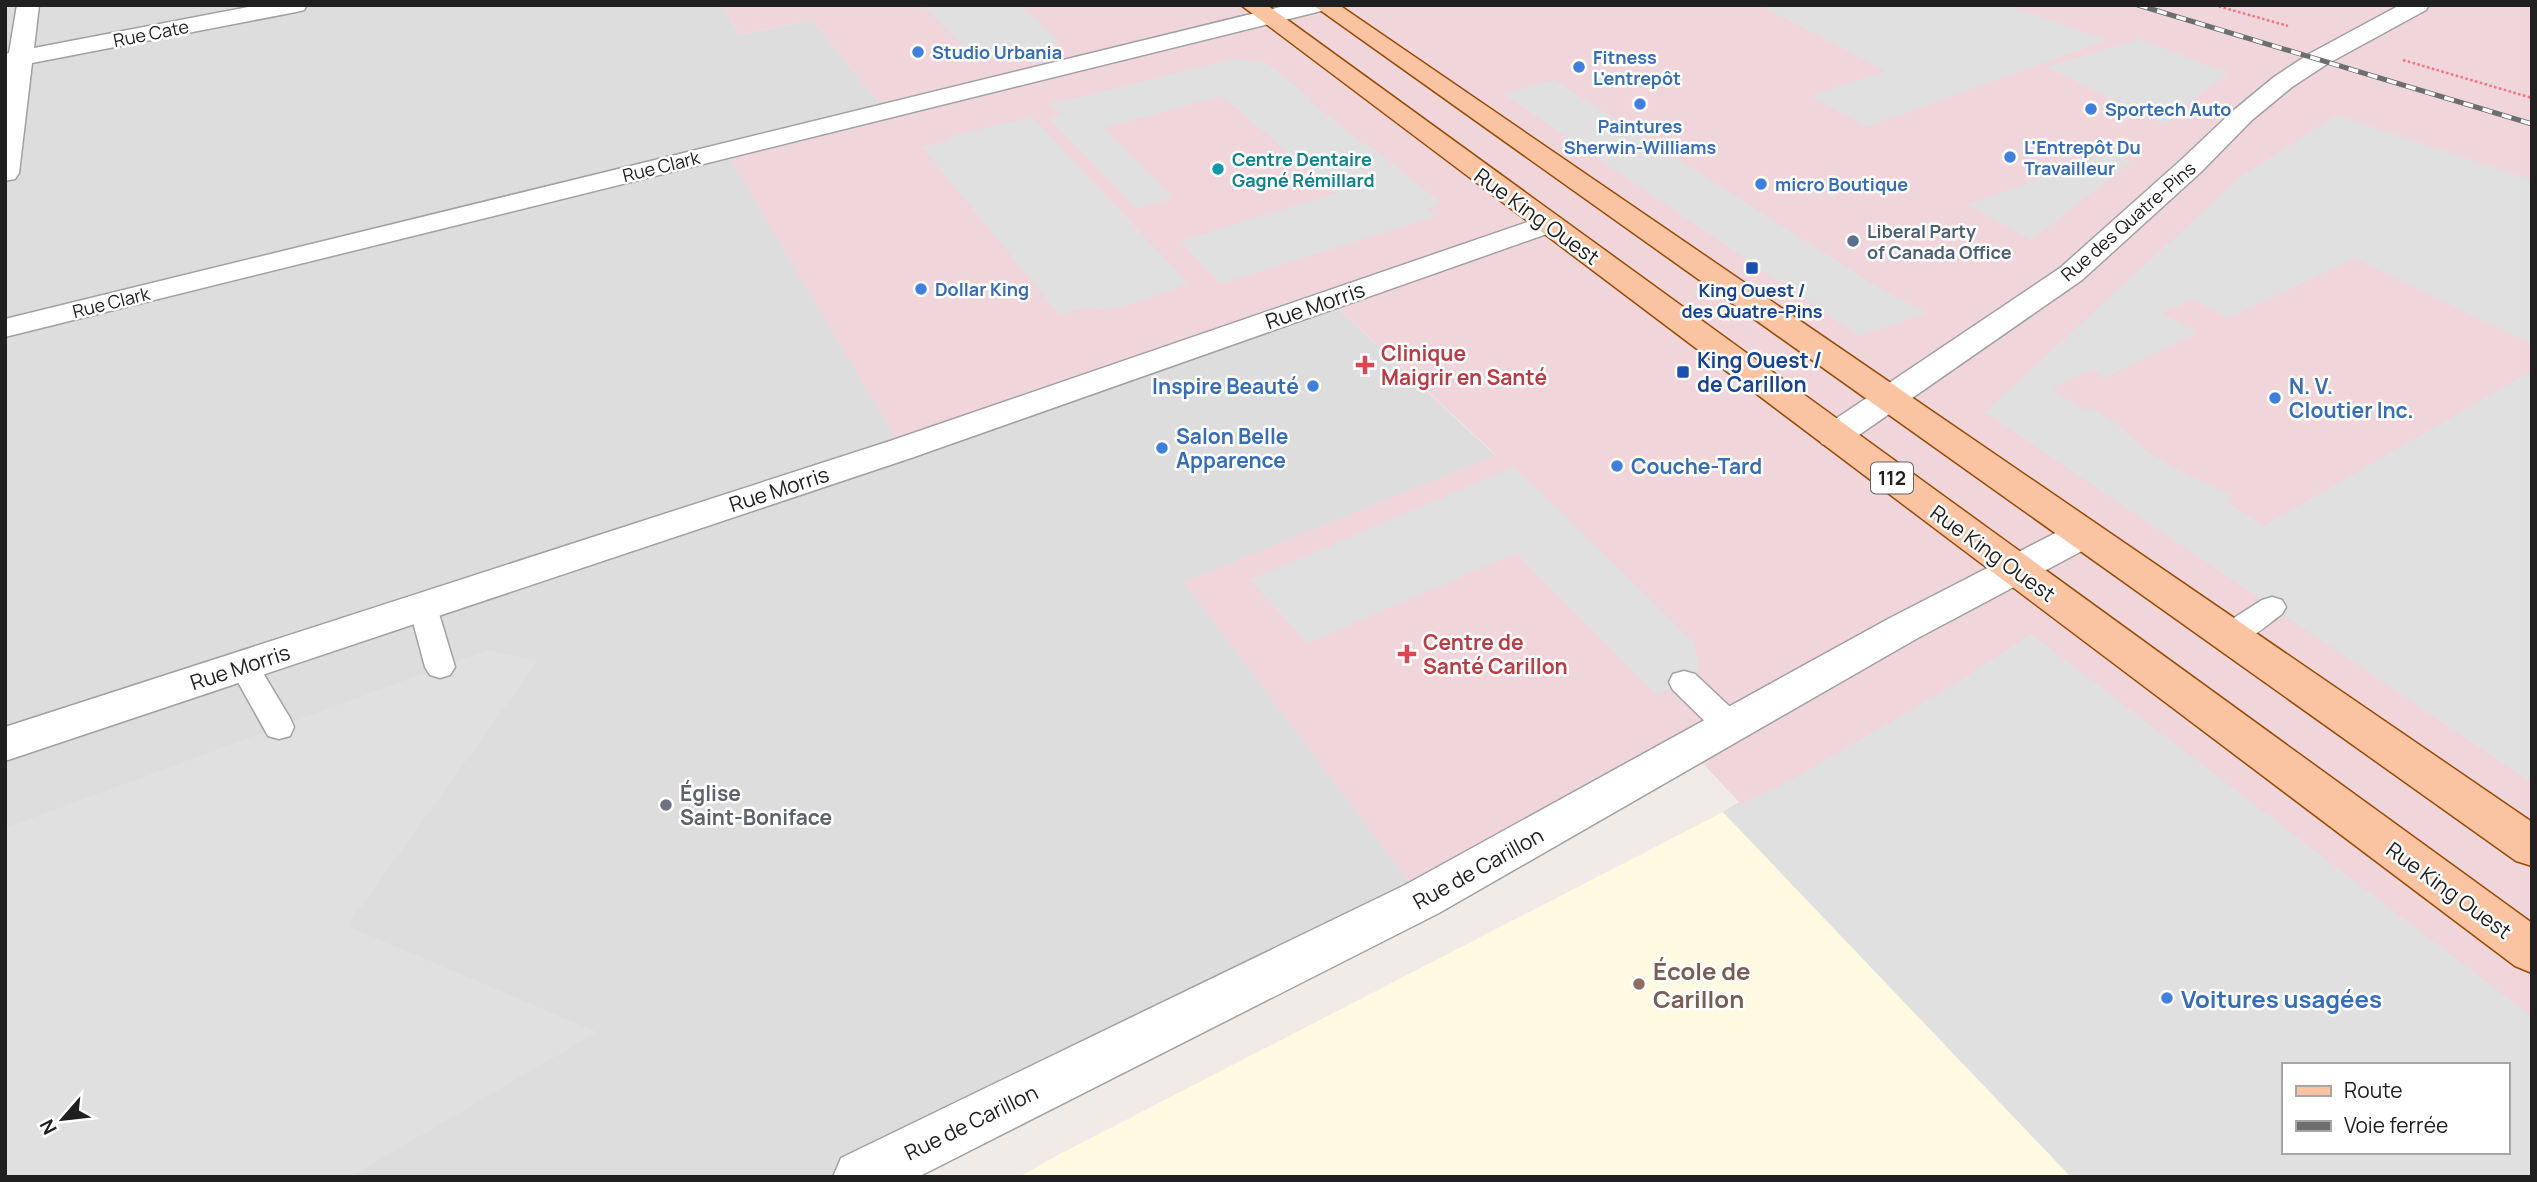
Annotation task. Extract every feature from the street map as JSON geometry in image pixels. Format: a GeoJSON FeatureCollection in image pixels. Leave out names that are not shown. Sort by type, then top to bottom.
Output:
{"type":"FeatureCollection","features":[{"type":"Feature","properties":{"kind":"main road"},"geometry":{"type":"LineString","coordinates":[[1324,5],[2532,847]]}},
{"type":"Feature","properties":{"kind":"main road","name":"Rue King Ouest"},"geometry":{"type":"LineString","coordinates":[[1260,11],[2532,951]]}},
{"type":"Feature","properties":{"kind":"street"},"geometry":{"type":"LineString","coordinates":[[5,173],[13,60],[28,5]]}},
{"type":"Feature","properties":{"kind":"street","name":"Rue Cate"},"geometry":{"type":"LineString","coordinates":[[13,60],[296,5]]}},
{"type":"Feature","properties":{"kind":"street","name":"Rue Clark"},"geometry":{"type":"LineString","coordinates":[[5,328],[1260,11],[1317,5]]}},
{"type":"Feature","properties":{"kind":"street","name":"Rue des Quatre-Pins"},"geometry":{"type":"LineString","coordinates":[[1834,436],[2071,274],[2191,166],[2243,115],[2283,82],[2318,59],[2418,5]]}},
{"type":"Feature","properties":{"kind":"street","name":"Rue Morris"},"geometry":{"type":"LineString","coordinates":[[5,744],[902,449],[1548,224]]}},
{"type":"Feature","properties":{"kind":"street","name":"Rue de Carillon"},"geometry":{"type":"LineString","coordinates":[[860,1177],[1422,899],[1902,629],[2082,535]]}},
{"type":"Feature","properties":{"kind":"lane"},"geometry":{"type":"LineString","coordinates":[[423,607],[440,667]]}},
{"type":"Feature","properties":{"kind":"lane"},"geometry":{"type":"LineString","coordinates":[[2228,636],[2272,607]]}},
{"type":"Feature","properties":{"kind":"lane"},"geometry":{"type":"LineString","coordinates":[[244,666],[279,727]]}},
{"type":"Feature","properties":{"kind":"lane"},"geometry":{"type":"LineString","coordinates":[[1684,682],[1731,727]]}},
{"type":"Feature","properties":{"kind":"shaded area"},"geometry":{"type":"Polygon","coordinates":[[[5,5],[722,5],[740,35],[812,20],[886,111],[1329,300],[1496,456],[1422,899],[860,1177],[5,1177],[5,5]]]}},
{"type":"Feature","properties":{"kind":"shaded area"},"geometry":{"type":"Polygon","coordinates":[[[722,5],[2532,5],[2532,1177],[2071,1177],[1723,812],[1739,802],[1691,751],[1422,899],[1184,582],[1496,455],[1329,300],[902,449],[725,150],[885,110],[812,20],[740,35],[722,5]]]}},
{"type":"Feature","properties":{"kind":"shaded area"},"geometry":{"type":"Polygon","coordinates":[[[922,5],[1021,5],[1061,43],[976,59],[922,5]]]}},
{"type":"Feature","properties":{"kind":"shaded area"},"geometry":{"type":"Polygon","coordinates":[[[1760,5],[2007,5],[2106,40],[1867,127],[1811,96],[1886,71],[1760,5]]]}},
{"type":"Feature","properties":{"kind":"shaded area"},"geometry":{"type":"Polygon","coordinates":[[[2140,39],[2228,74],[2192,100],[2165,125],[2047,67],[2140,39]]]}},
{"type":"Feature","properties":{"kind":"shaded area"},"geometry":{"type":"Polygon","coordinates":[[[1236,59],[1266,63],[1275,70],[1363,144],[1373,148],[1441,203],[1427,209],[1436,216],[1220,284],[1181,241],[1336,193],[1222,96],[1104,128],[1174,198],[1137,209],[1048,117],[1062,113],[1046,105],[1236,59]]]}},
{"type":"Feature","properties":{"kind":"shaded area"},"geometry":{"type":"Polygon","coordinates":[[[1554,80],[1882,290],[1927,313],[1859,336],[1504,94],[1554,80]]]}},
{"type":"Feature","properties":{"kind":"shaded area"},"geometry":{"type":"Polygon","coordinates":[[[2336,115],[2532,180],[2532,344],[2354,258],[2229,318],[2193,299],[2162,313],[2197,333],[2104,378],[2091,369],[2051,389],[2085,411],[2091,408],[2117,425],[2149,453],[2174,468],[2232,496],[2225,501],[2264,526],[2532,371],[2532,783],[1985,412],[2241,177],[2336,115]]]}},
{"type":"Feature","properties":{"kind":"shaded area"},"geometry":{"type":"Polygon","coordinates":[[[1032,117],[1189,284],[1128,305],[1100,310],[1088,307],[1060,315],[922,147],[948,141],[952,136],[1032,117]]]}},
{"type":"Feature","properties":{"kind":"shaded area"},"geometry":{"type":"Polygon","coordinates":[[[2112,152],[2131,162],[2031,240],[1968,205],[2112,152]]]}},
{"type":"Feature","properties":{"kind":"shaded area"},"geometry":{"type":"Polygon","coordinates":[[[1514,467],[1695,643],[1699,675],[1657,695],[1516,553],[1308,643],[1250,580],[1514,467]]]}},
{"type":"Feature","properties":{"kind":"shaded area"},"geometry":{"type":"Polygon","coordinates":[[[2031,634],[2532,1017],[2532,1177],[2071,1177],[1723,812],[1793,779],[1944,691],[2031,634]]]}},
{"type":"Feature","properties":{"kind":"shaded area"},"geometry":{"type":"Polygon","coordinates":[[[487,650],[538,661],[347,926],[597,1032],[350,1177],[5,1177],[5,828],[487,650]]]}},
{"type":"Feature","properties":{"kind":"shaded area","name":"École de Carillon"},"geometry":{"type":"Polygon","coordinates":[[[1723,812],[2071,1177],[1019,1177],[1058,1155],[1723,812]]]}},
{"type":"Feature","properties":{"kind":"railway"},"geometry":{"type":"LineString","coordinates":[[2138,5],[2532,124]]}},
{"type":"Feature","properties":{"kind":"place","name":"Studio Urbania"},"geometry":{"type":"Point","coordinates":[918,52]}},
{"type":"Feature","properties":{"kind":"place","name":"Fitness L'entrepôt"},"geometry":{"type":"Point","coordinates":[1579,67]}},
{"type":"Feature","properties":{"kind":"place","name":"Paintures Sherwin-Williams"},"geometry":{"type":"Point","coordinates":[1640,104]}},
{"type":"Feature","properties":{"kind":"place","name":"Sportech Auto"},"geometry":{"type":"Point","coordinates":[2091,109]}},
{"type":"Feature","properties":{"kind":"place","name":"L'Entrepôt Du Travailleur"},"geometry":{"type":"Point","coordinates":[2010,157]}},
{"type":"Feature","properties":{"kind":"place","name":"Centre Dentaire Gagné Rémillard"},"geometry":{"type":"Point","coordinates":[1218,169]}},
{"type":"Feature","properties":{"kind":"place","name":"micro Boutique"},"geometry":{"type":"Point","coordinates":[1761,184]}},
{"type":"Feature","properties":{"kind":"place","name":"Liberal Party of Canada Office"},"geometry":{"type":"Point","coordinates":[1853,241]}},
{"type":"Feature","properties":{"kind":"place","name":"King Ouest / des Quatre-Pins"},"geometry":{"type":"Point","coordinates":[1752,268]}},
{"type":"Feature","properties":{"kind":"place","name":"Dollar King"},"geometry":{"type":"Point","coordinates":[921,289]}},
{"type":"Feature","properties":{"kind":"place","name":"Clinique Maigrir en Santé"},"geometry":{"type":"Point","coordinates":[1365,365]}},
{"type":"Feature","properties":{"kind":"place","name":"King Ouest / de Carillon"},"geometry":{"type":"Point","coordinates":[1683,372]}},
{"type":"Feature","properties":{"kind":"place","name":"Inspire Beauté"},"geometry":{"type":"Point","coordinates":[1313,386]}},
{"type":"Feature","properties":{"kind":"place","name":"N. V. Cloutier Inc."},"geometry":{"type":"Point","coordinates":[2275,398]}},
{"type":"Feature","properties":{"kind":"place","name":"Salon Belle Apparence"},"geometry":{"type":"Point","coordinates":[1162,448]}},
{"type":"Feature","properties":{"kind":"place","name":"Couche-Tard"},"geometry":{"type":"Point","coordinates":[1617,466]}},
{"type":"Feature","properties":{"kind":"place","name":"Centre de Santé Carillon"},"geometry":{"type":"Point","coordinates":[1407,654]}},
{"type":"Feature","properties":{"kind":"place","name":"Église Saint-Boniface"},"geometry":{"type":"Point","coordinates":[666,805]}},
{"type":"Feature","properties":{"kind":"place","name":"École de Carillon"},"geometry":{"type":"Point","coordinates":[1639,984]}},
{"type":"Feature","properties":{"kind":"place","name":"Voitures usagées"},"geometry":{"type":"Point","coordinates":[2167,998]}}]}
